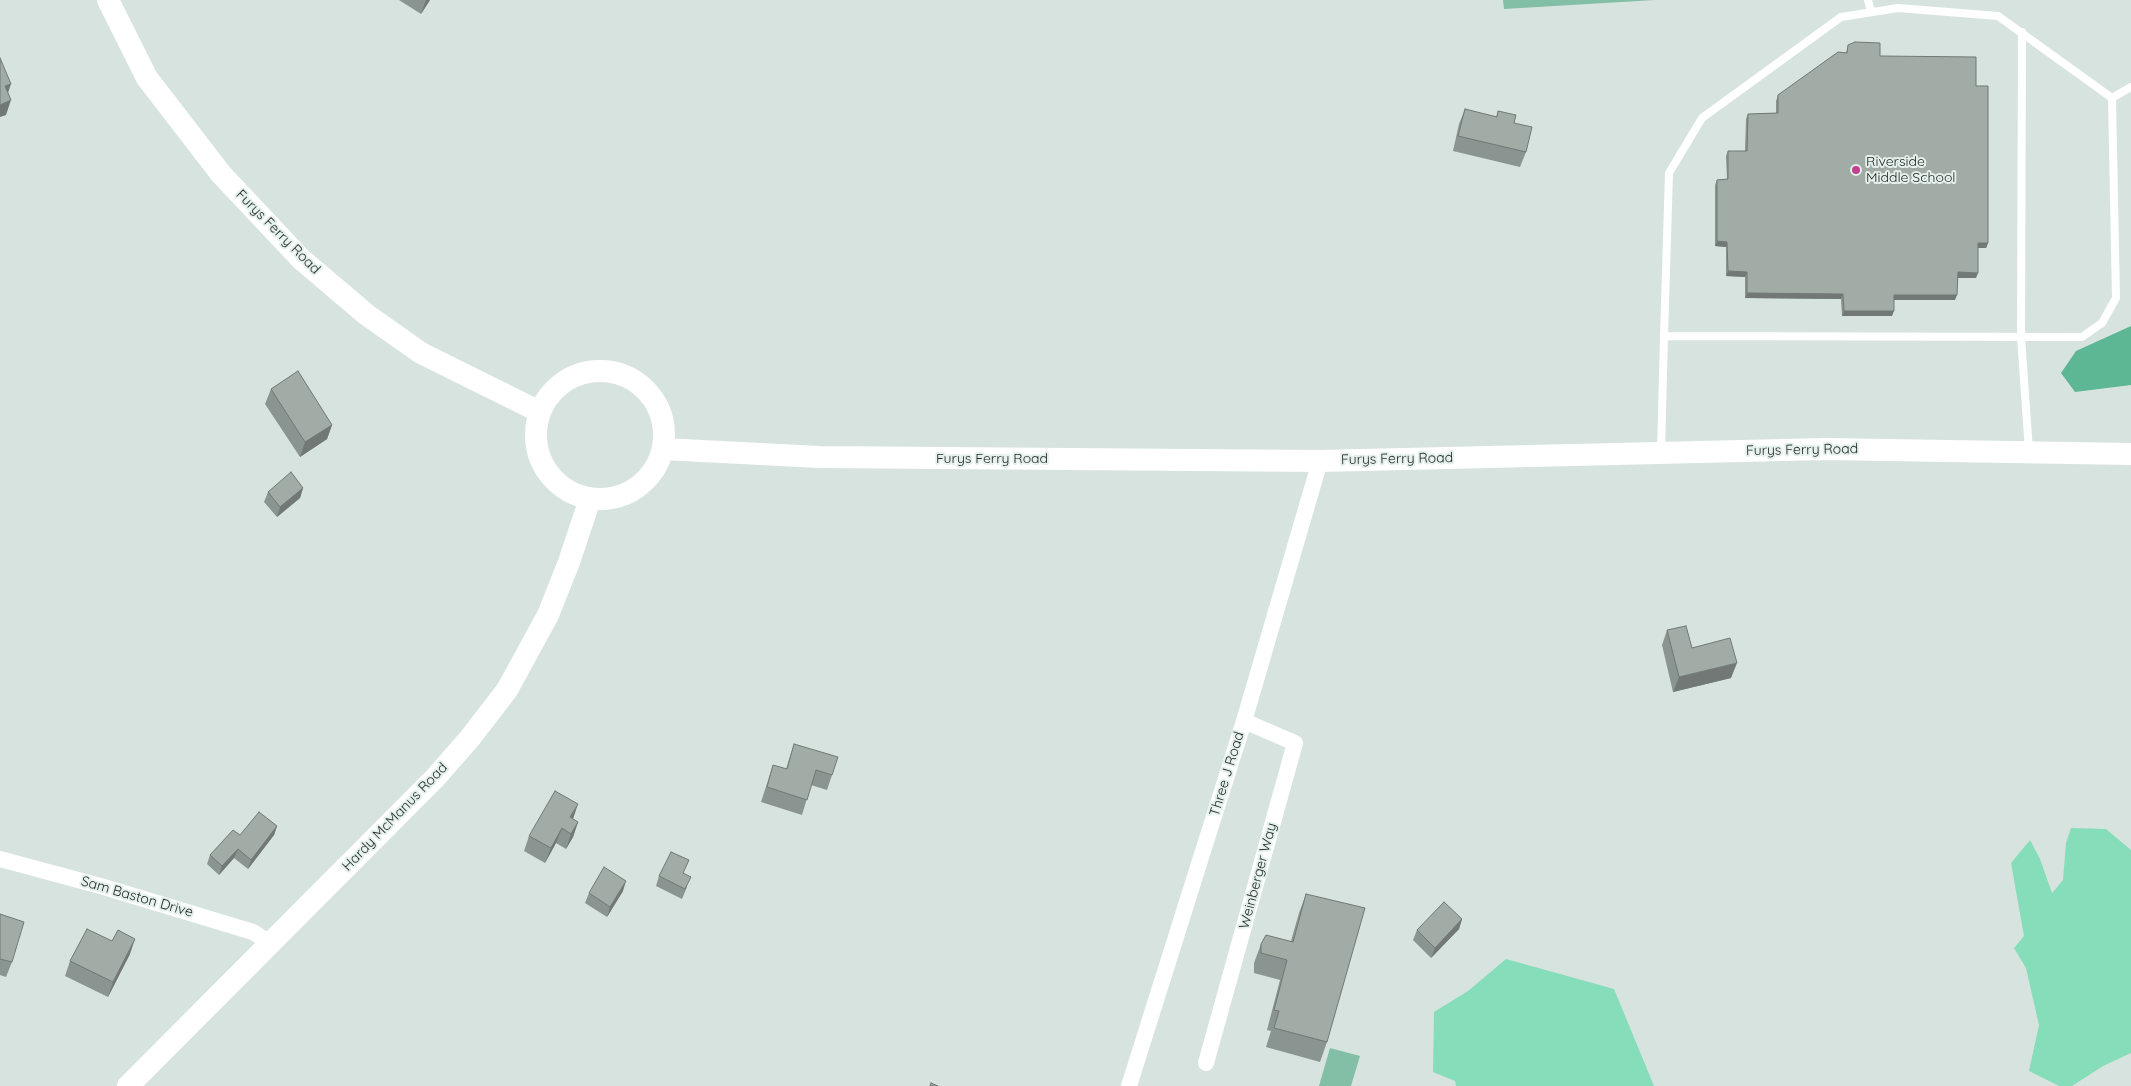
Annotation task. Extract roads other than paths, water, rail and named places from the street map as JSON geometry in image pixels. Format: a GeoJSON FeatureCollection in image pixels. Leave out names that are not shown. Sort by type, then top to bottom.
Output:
{"type":"FeatureCollection","features":[{"type":"Feature","properties":{"kind":"main road","name":"Furys Ferry Road"},"geometry":{"type":"LineString","coordinates":[[108,0],[147,78],[221,174],[301,259],[367,315],[421,352],[540,412]]}},
{"type":"Feature","properties":{"kind":"main road"},"geometry":{"type":"LineString","coordinates":[[600,371],[620,374],[642,386],[655,402],[664,426],[663,449],[654,470],[641,485],[632,491],[608,500],[590,499],[573,494],[560,486],[544,467],[536,442],[536,427],[540,412],[554,391],[575,376],[600,371]]}},
{"type":"Feature","properties":{"kind":"main road","name":"Furys Ferry Road"},"geometry":{"type":"LineString","coordinates":[[663,449],[819,457],[1320,461],[1826,449],[2131,454]]}},
{"type":"Feature","properties":{"kind":"main road","name":"Hardy McManus Road"},"geometry":{"type":"LineString","coordinates":[[128,1086],[435,778],[470,738],[507,690],[548,615],[569,562],[590,499]]}},
{"type":"Feature","properties":{"kind":"street","name":"Three J Road"},"geometry":{"type":"LineString","coordinates":[[1129,1086],[1244,721],[1320,461]]}},
{"type":"Feature","properties":{"kind":"street","name":"Weinberger Way"},"geometry":{"type":"LineString","coordinates":[[1206,1063],[1295,742],[1244,721]]}},
{"type":"Feature","properties":{"kind":"street","name":"Sam Baston Drive"},"geometry":{"type":"LineString","coordinates":[[0,859],[104,887],[253,932],[270,943]]}},
{"type":"Feature","properties":{"kind":"lane"},"geometry":{"type":"LineString","coordinates":[[1868,0],[1872,12]]}},
{"type":"Feature","properties":{"kind":"lane"},"geometry":{"type":"LineString","coordinates":[[1661,453],[1669,173],[1702,118],[1841,17],[1898,8],[1998,16],[2112,98]]}},
{"type":"Feature","properties":{"kind":"lane"},"geometry":{"type":"LineString","coordinates":[[2022,32],[2021,337],[2029,453]]}},
{"type":"Feature","properties":{"kind":"lane"},"geometry":{"type":"LineString","coordinates":[[2112,98],[2131,87]]}},
{"type":"Feature","properties":{"kind":"lane"},"geometry":{"type":"LineString","coordinates":[[1664,336],[2082,337],[2102,323],[2116,298],[2112,98]]}},
{"type":"Feature","properties":{"kind":"place","name":"Riverside Middle School"},"geometry":{"type":"Point","coordinates":[1856,170]}}]}
